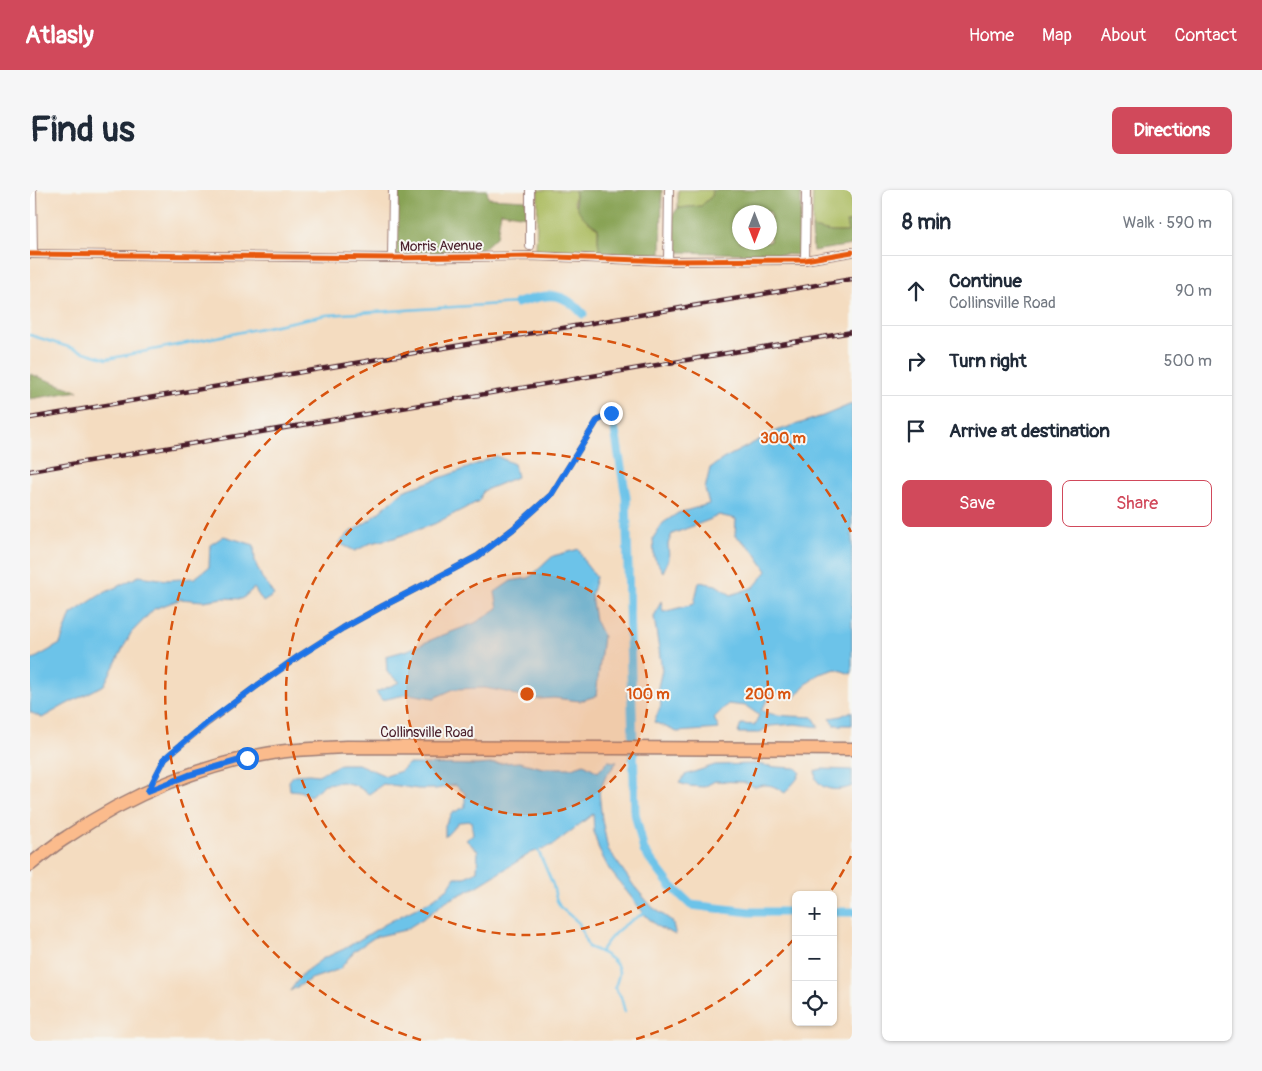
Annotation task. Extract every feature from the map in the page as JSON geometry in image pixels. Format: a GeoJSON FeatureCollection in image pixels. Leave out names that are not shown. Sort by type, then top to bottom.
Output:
{"type":"FeatureCollection","features":[{"type":"Feature","properties":{"kind":"main road","name":"Collinsville Road"},"geometry":{"type":"LineString","coordinates":[[30,865],[65,838],[148,791],[189,775],[238,760],[279,752],[347,747],[852,749]]}},
{"type":"Feature","properties":{"kind":"street"},"geometry":{"type":"LineString","coordinates":[[32,190],[32,254]]}},
{"type":"Feature","properties":{"kind":"street"},"geometry":{"type":"LineString","coordinates":[[392,258],[393,190]]}},
{"type":"Feature","properties":{"kind":"street"},"geometry":{"type":"LineString","coordinates":[[530,190],[530,246]]}},
{"type":"Feature","properties":{"kind":"street"},"geometry":{"type":"LineString","coordinates":[[668,261],[669,190]]}},
{"type":"Feature","properties":{"kind":"street"},"geometry":{"type":"LineString","coordinates":[[805,260],[806,190]]}},
{"type":"Feature","properties":{"kind":"street","name":"Morris Avenue"},"geometry":{"type":"LineString","coordinates":[[32,254],[392,258],[529,256],[668,261],[805,260],[852,252]]}},
{"type":"Feature","properties":{"kind":"lane"},"geometry":{"type":"LineString","coordinates":[[148,791],[165,758],[208,722],[254,688],[343,628],[478,556],[513,529],[551,495],[597,421],[611,413]]}},
{"type":"Feature","properties":{"kind":"green space"},"geometry":{"type":"Polygon","coordinates":[[[399,190],[487,190],[488,198],[526,200],[526,216],[501,212],[497,236],[484,248],[468,256],[395,258],[399,190]]]}},
{"type":"Feature","properties":{"kind":"green space"},"geometry":{"type":"Polygon","coordinates":[[[538,190],[575,190],[574,202],[588,222],[598,228],[600,253],[536,251],[538,190]]]}},
{"type":"Feature","properties":{"kind":"green space"},"geometry":{"type":"Polygon","coordinates":[[[575,190],[662,190],[661,254],[600,253],[598,228],[580,213],[576,203],[575,190]]]}},
{"type":"Feature","properties":{"kind":"green space"},"geometry":{"type":"Polygon","coordinates":[[[678,190],[712,190],[712,196],[701,206],[678,208],[678,190]]]}},
{"type":"Feature","properties":{"kind":"green space"},"geometry":{"type":"Polygon","coordinates":[[[712,190],[801,190],[801,255],[676,252],[672,216],[678,208],[701,206],[712,196],[712,190]]]}},
{"type":"Feature","properties":{"kind":"green space"},"geometry":{"type":"Polygon","coordinates":[[[813,190],[852,190],[852,222],[846,222],[849,232],[831,232],[812,228],[813,190]]]}},
{"type":"Feature","properties":{"kind":"green space"},"geometry":{"type":"Polygon","coordinates":[[[846,222],[852,222],[852,245],[813,251],[812,228],[831,232],[848,232],[846,222]]]}},
{"type":"Feature","properties":{"kind":"green space"},"geometry":{"type":"Polygon","coordinates":[[[30,374],[78,391],[30,399],[30,374]]]}},
{"type":"Feature","properties":{"kind":"water"},"geometry":{"type":"Polygon","coordinates":[[[852,404],[852,672],[851,674],[836,669],[819,674],[803,687],[794,698],[776,693],[761,710],[778,715],[813,717],[819,727],[795,724],[770,726],[759,733],[738,733],[741,724],[755,725],[759,715],[746,706],[728,704],[714,718],[719,729],[677,732],[654,722],[661,705],[658,687],[662,670],[654,617],[661,601],[663,612],[694,604],[699,582],[716,585],[731,595],[754,587],[767,571],[753,550],[735,535],[736,519],[719,515],[672,534],[668,544],[669,559],[663,572],[654,557],[653,538],[663,523],[678,513],[709,504],[705,489],[710,468],[723,459],[776,431],[823,416],[852,404]]]}},
{"type":"Feature","properties":{"kind":"water"},"geometry":{"type":"Polygon","coordinates":[[[496,456],[514,464],[517,477],[483,491],[479,501],[434,524],[394,538],[371,543],[355,551],[339,543],[349,533],[370,520],[403,491],[496,456]]]}},
{"type":"Feature","properties":{"kind":"water"},"geometry":{"type":"Polygon","coordinates":[[[224,536],[254,545],[255,562],[262,578],[274,595],[263,602],[254,588],[242,599],[223,598],[203,601],[181,599],[154,609],[131,633],[104,685],[42,718],[30,712],[30,661],[60,644],[71,614],[100,595],[139,576],[167,580],[195,578],[209,567],[210,545],[224,536]]]}},
{"type":"Feature","properties":{"kind":"water"},"geometry":{"type":"Polygon","coordinates":[[[579,549],[585,563],[596,577],[591,596],[595,620],[603,636],[596,696],[580,701],[554,698],[525,700],[511,693],[485,688],[454,689],[434,698],[409,694],[382,700],[376,692],[400,682],[387,672],[386,656],[408,650],[475,623],[498,608],[495,592],[511,581],[529,578],[553,556],[579,549]]]}},
{"type":"Feature","properties":{"kind":"water"},"geometry":{"type":"Polygon","coordinates":[[[852,711],[852,725],[834,725],[830,718],[841,716],[852,711]]]}},
{"type":"Feature","properties":{"kind":"water"},"geometry":{"type":"Polygon","coordinates":[[[608,761],[617,762],[606,776],[599,792],[608,849],[634,886],[652,907],[672,921],[676,935],[658,927],[646,916],[609,869],[599,850],[594,832],[593,814],[553,845],[531,853],[476,887],[446,901],[405,930],[375,937],[354,951],[340,969],[311,979],[290,991],[303,973],[322,959],[344,949],[387,923],[432,900],[448,888],[455,877],[465,877],[477,871],[478,851],[466,840],[473,834],[471,821],[459,822],[445,837],[445,825],[452,813],[465,807],[465,793],[455,785],[436,789],[418,789],[383,784],[369,794],[355,785],[342,782],[325,784],[310,796],[300,791],[290,790],[289,781],[294,775],[318,775],[341,764],[358,764],[386,776],[401,771],[408,764],[477,765],[519,762],[543,768],[572,768],[584,764],[598,772],[608,761]]]}},
{"type":"Feature","properties":{"kind":"water"},"geometry":{"type":"Polygon","coordinates":[[[755,764],[796,768],[800,772],[797,779],[785,793],[770,786],[755,787],[743,782],[715,781],[704,787],[679,783],[685,775],[715,765],[755,764]]]}},
{"type":"Feature","properties":{"kind":"water"},"geometry":{"type":"Polygon","coordinates":[[[822,769],[852,770],[852,786],[843,789],[832,789],[823,786],[816,779],[815,771],[822,769]]]}},
{"type":"Feature","properties":{"kind":"waterway"},"geometry":{"type":"LineString","coordinates":[[517,303],[545,296],[560,297],[567,300],[583,314]]}},
{"type":"Feature","properties":{"kind":"waterway"},"geometry":{"type":"LineString","coordinates":[[30,335],[107,359],[326,315],[517,303]]}},
{"type":"Feature","properties":{"kind":"waterway"},"geometry":{"type":"LineString","coordinates":[[615,431],[626,497],[635,813],[644,851],[670,885],[691,905],[750,912],[792,912]]}},
{"type":"Feature","properties":{"kind":"waterway"},"geometry":{"type":"LineString","coordinates":[[538,850],[560,907],[579,923],[588,947],[612,959],[618,967],[619,974],[615,988],[621,997],[625,1012]]}},
{"type":"Feature","properties":{"kind":"waterway"},"geometry":{"type":"LineString","coordinates":[[837,912],[852,912]]}},
{"type":"Feature","properties":{"kind":"waterway"},"geometry":{"type":"LineString","coordinates":[[600,952],[619,929],[644,913]]}},
{"type":"Feature","properties":{"kind":"railway"},"geometry":{"type":"LineString","coordinates":[[30,418],[852,279]]}},
{"type":"Feature","properties":{"kind":"railway"},"geometry":{"type":"LineString","coordinates":[[30,471],[852,332]]}},
{"type":"Feature","properties":{"kind":"cycle path"},"geometry":{"type":"LineString","coordinates":[[30,254],[392,258],[529,256],[668,261],[805,260],[852,252]]}},
{"type":"Feature","properties":{"kind":"route"},"geometry":{"type":"LineString","coordinates":[[247,758],[189,775],[148,791],[165,758],[208,722],[254,688],[343,628],[478,556],[513,529],[551,495],[597,421],[611,413]]}}]}
